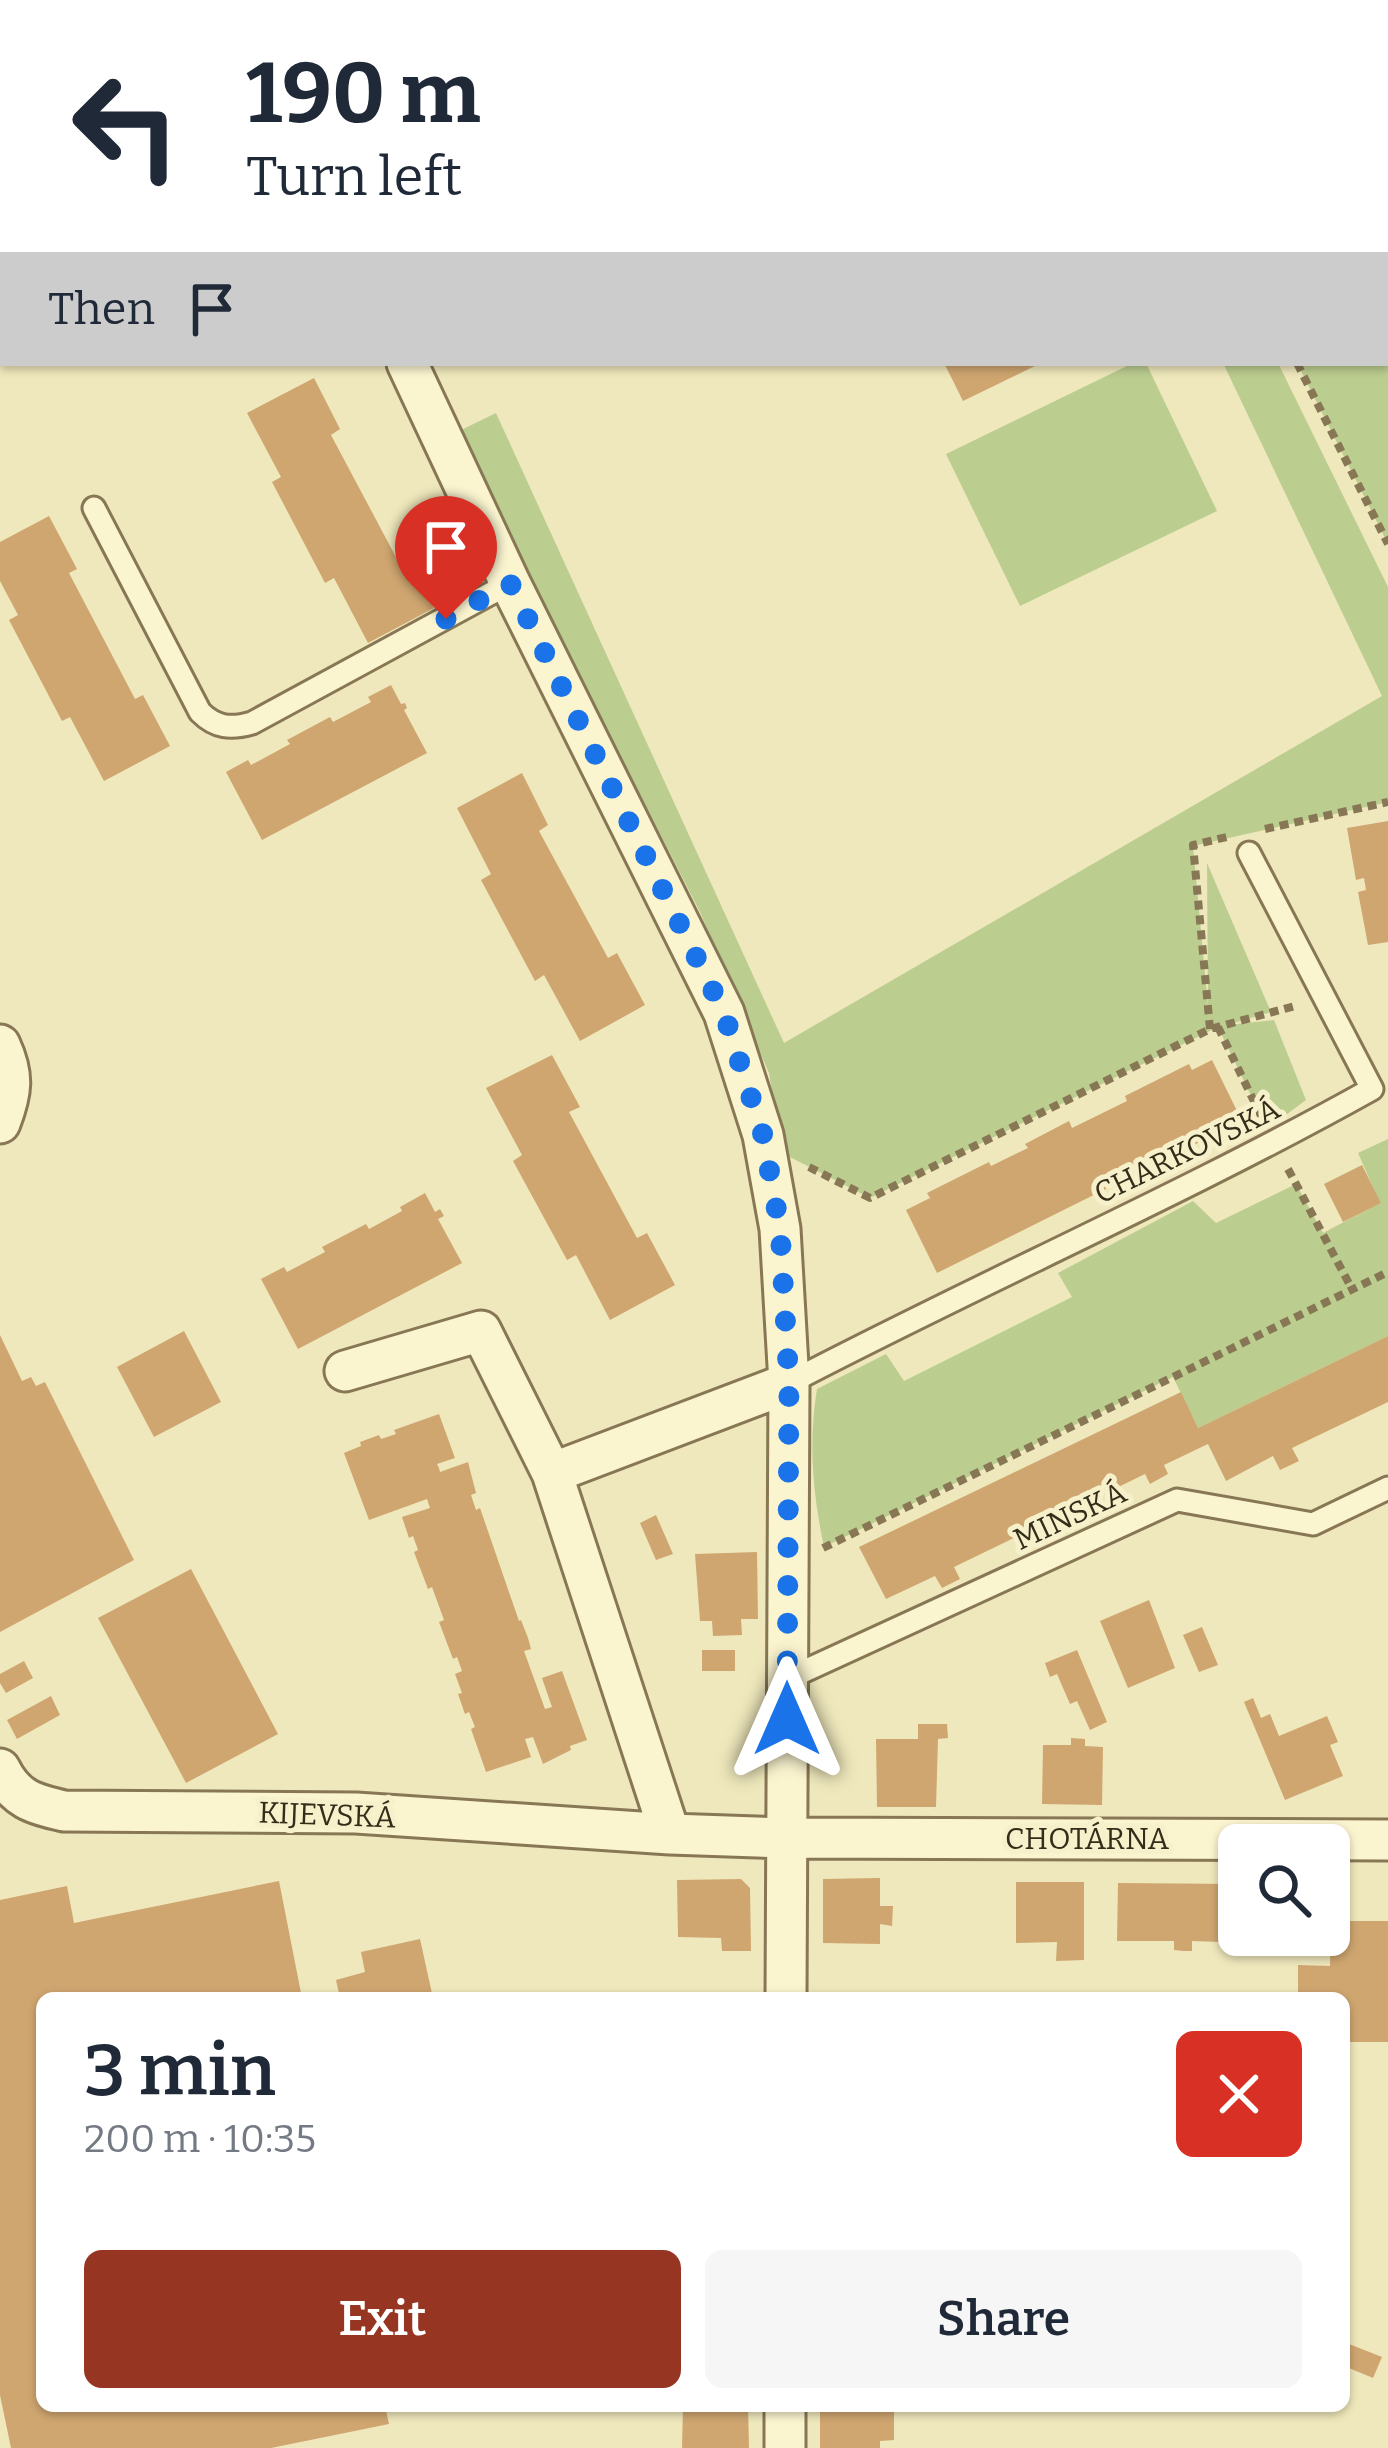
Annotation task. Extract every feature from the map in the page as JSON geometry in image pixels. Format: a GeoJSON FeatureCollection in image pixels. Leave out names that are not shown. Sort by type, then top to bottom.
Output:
{"type":"FeatureCollection","features":[{"type":"Feature","properties":{"kind":"street"},"geometry":{"type":"LineString","coordinates":[[407,366],[724,1013],[765,1144],[780,1229],[789,1382],[786,1992]]}},
{"type":"Feature","properties":{"kind":"street"},"geometry":{"type":"LineString","coordinates":[[0,1045],[11,1067],[10,1099],[0,1123]]}},
{"type":"Feature","properties":{"kind":"street"},"geometry":{"type":"LineString","coordinates":[[345,1371],[481,1331],[552,1474],[670,1834]]}},
{"type":"Feature","properties":{"kind":"street"},"geometry":{"type":"LineString","coordinates":[[552,1474],[789,1382]]}},
{"type":"Feature","properties":{"kind":"street","name":"KIJEVSKÁ"},"geometry":{"type":"LineString","coordinates":[[0,1768],[6,1781],[30,1804],[64,1811],[356,1813],[787,1838]]}},
{"type":"Feature","properties":{"kind":"street","name":"CHOTÁRNA"},"geometry":{"type":"LineString","coordinates":[[787,1838],[1388,1840]]}},
{"type":"Feature","properties":{"kind":"street"},"geometry":{"type":"LineString","coordinates":[[785,2412],[785,2448]]}},
{"type":"Feature","properties":{"kind":"lane"},"geometry":{"type":"LineString","coordinates":[[94,508],[200,712],[222,727],[252,723],[510,583]]}},
{"type":"Feature","properties":{"kind":"lane","name":"CHARKOVSKÁ"},"geometry":{"type":"LineString","coordinates":[[789,1382],[1274,1143],[1372,1089],[1249,853]]}},
{"type":"Feature","properties":{"kind":"lane","name":"MINSKÁ"},"geometry":{"type":"LineString","coordinates":[[787,1679],[1177,1501],[1313,1524],[1388,1488]]}},
{"type":"Feature","properties":{"kind":"path"},"geometry":{"type":"LineString","coordinates":[[1299,366],[1388,544]]}},
{"type":"Feature","properties":{"kind":"path"},"geometry":{"type":"LineString","coordinates":[[765,1144],[870,1198],[1219,1027],[1324,998]]}},
{"type":"Feature","properties":{"kind":"path"},"geometry":{"type":"LineString","coordinates":[[1219,1027],[1352,1289]]}},
{"type":"Feature","properties":{"kind":"path"},"geometry":{"type":"LineString","coordinates":[[788,1563],[1388,1272]]}},
{"type":"Feature","properties":{"kind":"green space"},"geometry":{"type":"Polygon","coordinates":[[[1127,366],[1147,366],[1217,511],[1020,606],[946,454],[1127,366]]]}},
{"type":"Feature","properties":{"kind":"green space"},"geometry":{"type":"Polygon","coordinates":[[[1224,366],[1279,366],[1388,587],[1388,802],[1193,846],[1208,1006],[1207,863],[1271,1012],[1227,1025],[1274,1020],[1306,1100],[1267,1129],[1218,1027],[870,1198],[782,1153],[769,1073],[700,912],[455,433],[496,413],[784,1043],[1382,696],[1224,366]]]}},
{"type":"Feature","properties":{"kind":"green space"},"geometry":{"type":"Polygon","coordinates":[[[1299,366],[1388,366],[1388,544],[1299,366]]]}},
{"type":"Feature","properties":{"kind":"green space"},"geometry":{"type":"Polygon","coordinates":[[[1388,1139],[1388,1336],[1198,1428],[1173,1377],[824,1547],[813,1469],[817,1389],[886,1354],[904,1381],[1072,1297],[1058,1273],[1193,1201],[1216,1223],[1296,1184],[1323,1233],[1380,1203],[1358,1153],[1388,1139]]]}},
{"type":"Feature","properties":{"kind":"building"},"geometry":{"type":"Polygon","coordinates":[[[946,366],[1035,366],[963,401],[946,366]]]}},
{"type":"Feature","properties":{"kind":"building"},"geometry":{"type":"Polygon","coordinates":[[[314,378],[340,429],[331,435],[398,561],[407,556],[434,608],[368,643],[334,578],[325,583],[272,482],[281,477],[247,413],[314,378]]]}},
{"type":"Feature","properties":{"kind":"building"},"geometry":{"type":"Polygon","coordinates":[[[49,516],[77,569],[69,573],[135,699],[143,695],[170,746],[104,781],[70,717],[62,721],[9,620],[18,615],[0,581],[0,542],[49,516]]]}},
{"type":"Feature","properties":{"kind":"building"},"geometry":{"type":"Polygon","coordinates":[[[391,685],[401,704],[405,703],[404,710],[427,753],[262,840],[226,772],[248,760],[251,765],[330,717],[333,722],[371,702],[368,697],[391,685]]]}},
{"type":"Feature","properties":{"kind":"building"},"geometry":{"type":"Polygon","coordinates":[[[522,773],[548,825],[539,831],[608,958],[617,953],[645,1005],[580,1041],[544,975],[535,981],[481,880],[491,874],[457,808],[522,773]]]}},
{"type":"Feature","properties":{"kind":"building"},"geometry":{"type":"Polygon","coordinates":[[[1388,821],[1388,942],[1368,945],[1358,892],[1366,890],[1364,878],[1356,880],[1347,828],[1388,821]]]}},
{"type":"Feature","properties":{"kind":"building"},"geometry":{"type":"Polygon","coordinates":[[[552,1055],[580,1107],[569,1112],[637,1238],[647,1233],[675,1285],[610,1320],[576,1255],[567,1260],[513,1161],[522,1155],[486,1088],[552,1055]]]}},
{"type":"Feature","properties":{"kind":"building"},"geometry":{"type":"Polygon","coordinates":[[[1212,1060],[1242,1121],[937,1273],[906,1210],[930,1198],[927,1193],[1028,1148],[1025,1144],[1069,1121],[1072,1128],[1127,1101],[1125,1096],[1189,1064],[1192,1070],[1212,1060]]]}},
{"type":"Feature","properties":{"kind":"building"},"geometry":{"type":"Polygon","coordinates":[[[1362,1165],[1381,1203],[1343,1222],[1324,1184],[1362,1165]]]}},
{"type":"Feature","properties":{"kind":"building"},"geometry":{"type":"Polygon","coordinates":[[[425,1193],[435,1212],[440,1209],[444,1216],[438,1219],[462,1263],[298,1349],[261,1279],[284,1267],[287,1272],[366,1224],[369,1229],[425,1193]]]}},
{"type":"Feature","properties":{"kind":"building"},"geometry":{"type":"Polygon","coordinates":[[[184,1331],[221,1402],[154,1437],[117,1367],[184,1331]]]}},
{"type":"Feature","properties":{"kind":"building"},"geometry":{"type":"Polygon","coordinates":[[[0,1335],[22,1381],[31,1377],[36,1386],[45,1382],[134,1560],[0,1632],[0,1335]]]}},
{"type":"Feature","properties":{"kind":"building"},"geometry":{"type":"Polygon","coordinates":[[[1388,1336],[1388,1402],[1292,1448],[1299,1461],[1280,1470],[1273,1456],[1226,1481],[1208,1444],[1164,1465],[1168,1474],[1150,1484],[1145,1474],[1063,1514],[1068,1524],[1049,1532],[1045,1523],[954,1567],[960,1579],[942,1588],[935,1576],[886,1599],[859,1547],[1181,1392],[1198,1428],[1388,1336]]]}},
{"type":"Feature","properties":{"kind":"building"},"geometry":{"type":"Polygon","coordinates":[[[439,1414],[455,1458],[437,1464],[440,1472],[468,1462],[476,1493],[471,1495],[528,1638],[531,1649],[524,1651],[545,1709],[552,1707],[542,1678],[562,1671],[587,1740],[543,1764],[533,1737],[525,1739],[531,1757],[486,1772],[471,1729],[475,1727],[458,1694],[462,1693],[455,1674],[462,1671],[457,1657],[453,1659],[439,1622],[444,1620],[402,1517],[430,1508],[427,1499],[369,1520],[344,1453],[361,1446],[360,1442],[396,1434],[394,1430],[439,1414]]]}},
{"type":"Feature","properties":{"kind":"building"},"geometry":{"type":"Polygon","coordinates":[[[656,1515],[673,1554],[656,1560],[640,1523],[656,1515]]]}},
{"type":"Feature","properties":{"kind":"building"},"geometry":{"type":"Polygon","coordinates":[[[757,1552],[758,1619],[741,1619],[742,1635],[713,1636],[712,1621],[700,1621],[695,1554],[757,1552]]]}},
{"type":"Feature","properties":{"kind":"building"},"geometry":{"type":"Polygon","coordinates":[[[191,1569],[278,1734],[186,1783],[98,1618],[191,1569]]]}},
{"type":"Feature","properties":{"kind":"building"},"geometry":{"type":"Polygon","coordinates":[[[1149,1600],[1175,1668],[1128,1688],[1100,1621],[1149,1600]]]}},
{"type":"Feature","properties":{"kind":"building"},"geometry":{"type":"Polygon","coordinates":[[[1202,1627],[1218,1665],[1199,1672],[1183,1635],[1202,1627]]]}},
{"type":"Feature","properties":{"kind":"building"},"geometry":{"type":"Polygon","coordinates":[[[702,1650],[735,1650],[735,1671],[702,1671],[702,1650]]]}},
{"type":"Feature","properties":{"kind":"building"},"geometry":{"type":"Polygon","coordinates":[[[1077,1650],[1107,1722],[1090,1730],[1077,1701],[1070,1704],[1057,1674],[1050,1677],[1045,1663],[1077,1650]]]}},
{"type":"Feature","properties":{"kind":"building"},"geometry":{"type":"Polygon","coordinates":[[[24,1661],[33,1678],[6,1693],[0,1674],[24,1661]]]}},
{"type":"Feature","properties":{"kind":"building"},"geometry":{"type":"Polygon","coordinates":[[[51,1696],[60,1715],[17,1739],[7,1720],[51,1696]]]}},
{"type":"Feature","properties":{"kind":"building"},"geometry":{"type":"Polygon","coordinates":[[[1253,1698],[1261,1718],[1270,1714],[1279,1736],[1327,1716],[1338,1742],[1330,1745],[1343,1776],[1285,1800],[1244,1702],[1253,1698]]]}},
{"type":"Feature","properties":{"kind":"building"},"geometry":{"type":"Polygon","coordinates":[[[918,1724],[947,1724],[948,1738],[938,1739],[936,1807],[877,1807],[876,1739],[918,1739],[918,1724]]]}},
{"type":"Feature","properties":{"kind":"building"},"geometry":{"type":"Polygon","coordinates":[[[1071,1738],[1085,1739],[1085,1746],[1103,1747],[1102,1805],[1042,1804],[1043,1745],[1071,1745],[1071,1738]]]}},
{"type":"Feature","properties":{"kind":"building"},"geometry":{"type":"Polygon","coordinates":[[[880,1878],[880,1906],[893,1906],[892,1926],[880,1924],[880,1944],[823,1943],[823,1879],[880,1878]]]}},
{"type":"Feature","properties":{"kind":"building"},"geometry":{"type":"Polygon","coordinates":[[[741,1879],[750,1888],[751,1951],[722,1951],[721,1938],[678,1937],[677,1880],[741,1879]]]}},
{"type":"Feature","properties":{"kind":"building"},"geometry":{"type":"Polygon","coordinates":[[[279,1881],[301,1992],[36,1992],[36,2412],[386,2412],[389,2424],[271,2448],[11,2448],[0,2395],[0,1900],[67,1886],[74,1923],[279,1881]]]}},
{"type":"Feature","properties":{"kind":"building"},"geometry":{"type":"Polygon","coordinates":[[[1016,1882],[1084,1882],[1084,1960],[1056,1961],[1057,1942],[1016,1943],[1016,1882]]]}},
{"type":"Feature","properties":{"kind":"building"},"geometry":{"type":"Polygon","coordinates":[[[1118,1883],[1218,1884],[1218,1942],[1192,1941],[1192,1951],[1183,1951],[1174,1950],[1174,1941],[1117,1941],[1118,1883]]]}},
{"type":"Feature","properties":{"kind":"building"},"geometry":{"type":"Polygon","coordinates":[[[1350,1921],[1388,1921],[1388,2042],[1350,2042],[1350,1992],[1298,1992],[1298,1965],[1330,1966],[1330,1956],[1350,1956],[1350,1921]]]}},
{"type":"Feature","properties":{"kind":"building"},"geometry":{"type":"Polygon","coordinates":[[[420,1939],[432,1992],[339,1992],[336,1980],[365,1972],[361,1952],[420,1939]]]}},
{"type":"Feature","properties":{"kind":"building"},"geometry":{"type":"Polygon","coordinates":[[[1350,2344],[1382,2357],[1373,2378],[1350,2368],[1350,2344]]]}},
{"type":"Feature","properties":{"kind":"building"},"geometry":{"type":"Polygon","coordinates":[[[683,2412],[748,2412],[749,2448],[682,2448],[683,2412]]]}},
{"type":"Feature","properties":{"kind":"building"},"geometry":{"type":"Polygon","coordinates":[[[820,2412],[894,2412],[894,2440],[880,2441],[880,2448],[820,2448],[820,2412]]]}},
{"type":"Feature","properties":{"kind":"route"},"geometry":{"type":"LineString","coordinates":[[446,619],[510,583],[724,1013],[763,1135],[780,1229],[789,1382],[787,1719]]}}]}
